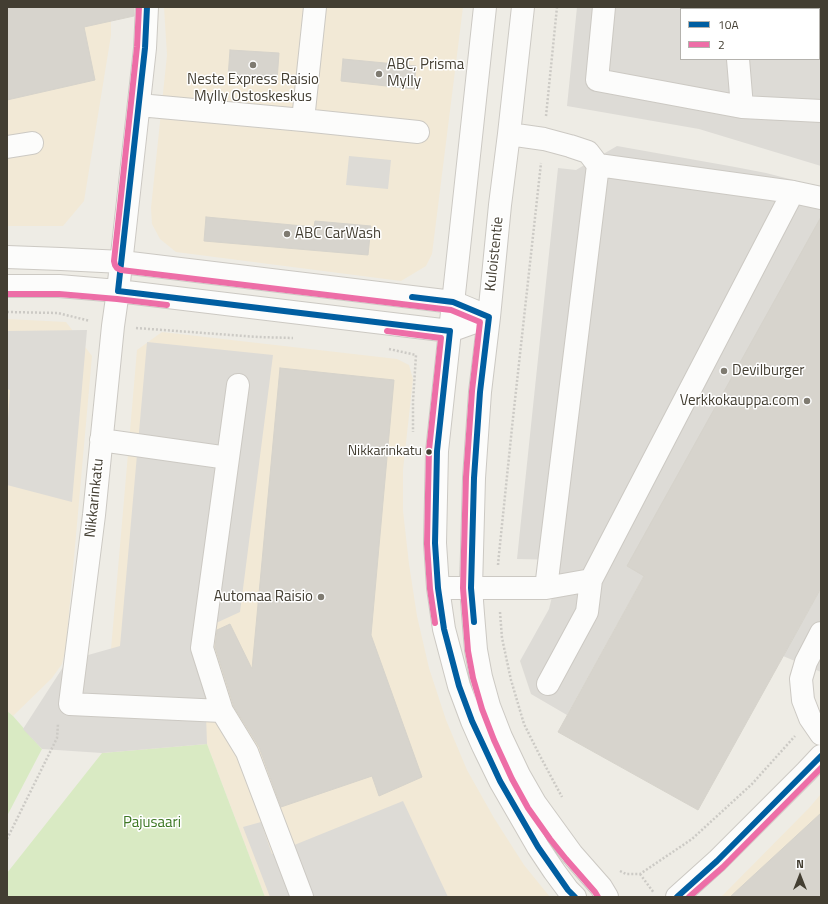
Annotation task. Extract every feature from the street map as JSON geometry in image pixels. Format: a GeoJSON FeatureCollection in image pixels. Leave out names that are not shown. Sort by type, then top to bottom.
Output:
{"type":"FeatureCollection","features":[{"type":"Feature","properties":{"kind":"street","name":"Nikkarinkatu"},"geometry":{"type":"LineString","coordinates":[[64,711],[93,523],[113,326],[122,262],[145,48],[147,7]]}},
{"type":"Feature","properties":{"kind":"street"},"geometry":{"type":"LineString","coordinates":[[303,120],[315,7]]}},
{"type":"Feature","properties":{"kind":"street"},"geometry":{"type":"LineString","coordinates":[[485,7],[437,451],[436,543],[438,588],[444,629],[459,686],[483,746],[504,788],[538,847],[568,890],[575,897]]}},
{"type":"Feature","properties":{"kind":"street","name":"Kuloistentie"},"geometry":{"type":"LineString","coordinates":[[523,7],[480,392],[474,478],[471,588],[476,650],[481,677],[489,706],[501,737],[519,775],[535,803],[568,849],[608,897]]}},
{"type":"Feature","properties":{"kind":"street"},"geometry":{"type":"LineString","coordinates":[[604,7],[597,80],[742,107],[821,111]]}},
{"type":"Feature","properties":{"kind":"street"},"geometry":{"type":"LineString","coordinates":[[738,60],[742,107]]}},
{"type":"Feature","properties":{"kind":"street"},"geometry":{"type":"LineString","coordinates":[[139,105],[418,132]]}},
{"type":"Feature","properties":{"kind":"street"},"geometry":{"type":"LineString","coordinates":[[509,134],[544,139],[588,152],[598,165],[793,192],[821,198]]}},
{"type":"Feature","properties":{"kind":"street"},"geometry":{"type":"LineString","coordinates":[[7,147],[32,143]]}},
{"type":"Feature","properties":{"kind":"street"},"geometry":{"type":"LineString","coordinates":[[546,588],[598,165]]}},
{"type":"Feature","properties":{"kind":"street"},"geometry":{"type":"LineString","coordinates":[[548,684],[587,612],[591,580],[793,192]]}},
{"type":"Feature","properties":{"kind":"street"},"geometry":{"type":"LineString","coordinates":[[7,257],[122,262],[453,302],[489,317]]}},
{"type":"Feature","properties":{"kind":"street"},"geometry":{"type":"LineString","coordinates":[[7,286],[59,286],[118,291],[450,331],[489,317]]}},
{"type":"Feature","properties":{"kind":"street"},"geometry":{"type":"LineString","coordinates":[[238,385],[202,648],[222,711],[247,752],[302,897]]}},
{"type":"Feature","properties":{"kind":"street"},"geometry":{"type":"LineString","coordinates":[[101,440],[228,458]]}},
{"type":"Feature","properties":{"kind":"street"},"geometry":{"type":"LineString","coordinates":[[438,588],[546,588],[591,580]]}},
{"type":"Feature","properties":{"kind":"street"},"geometry":{"type":"LineString","coordinates":[[815,726],[802,700],[801,679],[806,662],[821,633]]}},
{"type":"Feature","properties":{"kind":"street"},"geometry":{"type":"LineString","coordinates":[[64,711],[222,711]]}},
{"type":"Feature","properties":{"kind":"street"},"geometry":{"type":"LineString","coordinates":[[677,897],[723,855],[821,756]]}},
{"type":"Feature","properties":{"kind":"path"},"geometry":{"type":"LineString","coordinates":[[557,7],[499,546],[498,588],[502,638],[511,680],[524,724],[566,803]]}},
{"type":"Feature","properties":{"kind":"path"},"geometry":{"type":"LineString","coordinates":[[7,312],[58,313],[113,326],[258,337],[294,338]]}},
{"type":"Feature","properties":{"kind":"path"},"geometry":{"type":"LineString","coordinates":[[387,349],[416,355]]}},
{"type":"Feature","properties":{"kind":"path"},"geometry":{"type":"LineString","coordinates":[[7,839],[57,738],[64,711]]}},
{"type":"Feature","properties":{"kind":"path"},"geometry":{"type":"LineString","coordinates":[[618,870],[626,874],[640,874],[692,839],[815,726]]}},
{"type":"Feature","properties":{"kind":"path"},"geometry":{"type":"LineString","coordinates":[[640,874],[657,897]]}},
{"type":"Feature","properties":{"kind":"shaded area"},"geometry":{"type":"Polygon","coordinates":[[[7,7],[111,13],[111,35],[84,201],[63,226],[7,226],[7,7]]]}},
{"type":"Feature","properties":{"kind":"shaded area"},"geometry":{"type":"Polygon","coordinates":[[[164,7],[463,7],[432,254],[426,266],[401,281],[176,252],[160,239],[152,224],[151,208],[167,55],[164,7]]]}},
{"type":"Feature","properties":{"kind":"shaded area"},"geometry":{"type":"Polygon","coordinates":[[[577,7],[821,7],[821,166],[699,129],[567,106],[577,7]]]}},
{"type":"Feature","properties":{"kind":"shaded area"},"geometry":{"type":"Polygon","coordinates":[[[617,146],[766,173],[821,187],[821,227],[644,576],[567,715],[531,694],[520,661],[549,609],[561,560],[517,559],[558,168],[576,170],[617,146]]]}},
{"type":"Feature","properties":{"kind":"shaded area"},"geometry":{"type":"Polygon","coordinates":[[[349,156],[391,160],[388,189],[346,185],[349,156]]]}},
{"type":"Feature","properties":{"kind":"shaded area"},"geometry":{"type":"Polygon","coordinates":[[[7,319],[66,322],[92,356],[66,647],[62,664],[52,678],[13,716],[7,711],[7,319]]]}},
{"type":"Feature","properties":{"kind":"shaded area"},"geometry":{"type":"Polygon","coordinates":[[[87,330],[72,502],[7,485],[7,433],[10,390],[7,389],[7,331],[87,330]]]}},
{"type":"Feature","properties":{"kind":"shaded area"},"geometry":{"type":"Polygon","coordinates":[[[162,332],[397,359],[409,365],[413,379],[403,470],[403,511],[417,616],[429,668],[446,720],[467,770],[494,818],[524,865],[550,897],[265,897],[207,744],[102,753],[137,350],[162,332]]]}},
{"type":"Feature","properties":{"kind":"shaded area"},"geometry":{"type":"Polygon","coordinates":[[[147,342],[273,355],[240,612],[203,629],[207,744],[102,753],[42,749],[23,729],[67,661],[120,646],[147,342]]]}},
{"type":"Feature","properties":{"kind":"shaded area"},"geometry":{"type":"Polygon","coordinates":[[[821,588],[821,672],[783,656],[821,588]]]}},
{"type":"Feature","properties":{"kind":"shaded area"},"geometry":{"type":"Polygon","coordinates":[[[821,794],[821,897],[721,897],[809,808],[821,794]]]}},
{"type":"Feature","properties":{"kind":"shaded area"},"geometry":{"type":"Polygon","coordinates":[[[403,801],[448,897],[270,897],[243,827],[261,822],[272,854],[403,801]]]}},
{"type":"Feature","properties":{"kind":"green space"},"geometry":{"type":"Polygon","coordinates":[[[7,711],[42,749],[7,816],[7,711]]]}},
{"type":"Feature","properties":{"kind":"green space","name":"Pajusaari"},"geometry":{"type":"Polygon","coordinates":[[[207,744],[265,897],[7,897],[7,873],[102,753],[207,744]]]}},
{"type":"Feature","properties":{"kind":"building"},"geometry":{"type":"Polygon","coordinates":[[[7,7],[134,7],[134,16],[84,27],[95,80],[7,100],[7,7]]]}},
{"type":"Feature","properties":{"kind":"building","name":"Neste Express Raisio Mylly Ostoskeskus"},"geometry":{"type":"Polygon","coordinates":[[[230,50],[279,53],[277,81],[228,78],[230,50]]]}},
{"type":"Feature","properties":{"kind":"building","name":"ABC, Prisma Mylly"},"geometry":{"type":"Polygon","coordinates":[[[343,59],[416,66],[414,89],[341,81],[343,59]]]}},
{"type":"Feature","properties":{"kind":"building","name":"ABC CarWash"},"geometry":{"type":"Polygon","coordinates":[[[206,217],[314,227],[315,221],[371,226],[368,255],[204,241],[206,217]]]}},
{"type":"Feature","properties":{"kind":"building"},"geometry":{"type":"Polygon","coordinates":[[[821,217],[821,588],[698,810],[558,732],[644,576],[627,566],[821,217]]]}},
{"type":"Feature","properties":{"kind":"building"},"geometry":{"type":"Polygon","coordinates":[[[280,368],[394,380],[371,635],[422,777],[379,796],[372,776],[281,807],[259,747],[234,707],[215,647],[217,630],[230,624],[252,669],[280,368]]]}},
{"type":"Feature","properties":{"kind":"building"},"geometry":{"type":"Polygon","coordinates":[[[821,813],[821,897],[730,897],[821,813]]]}},
{"type":"Feature","properties":{"kind":"transit line","name":"2"},"geometry":{"type":"LineString","coordinates":[[139,7],[137,47],[114,261],[117,268],[121,270],[451,310],[480,322],[472,391],[466,477],[463,588],[468,651],[473,678],[482,709],[494,740],[512,779],[528,808],[550,839],[598,897]]}},
{"type":"Feature","properties":{"kind":"transit line","name":"10A"},"geometry":{"type":"LineString","coordinates":[[147,7],[145,48],[118,291],[450,331],[437,451],[435,543],[438,588],[444,629],[459,686],[472,721],[500,781],[538,847],[568,890],[575,897]]}},
{"type":"Feature","properties":{"kind":"transit line","name":"2"},"geometry":{"type":"LineString","coordinates":[[7,294],[59,294],[167,305]]}},
{"type":"Feature","properties":{"kind":"transit line","name":"10A"},"geometry":{"type":"LineString","coordinates":[[412,297],[453,302],[489,317],[480,392],[474,478],[471,588],[474,622]]}},
{"type":"Feature","properties":{"kind":"transit line","name":"2"},"geometry":{"type":"LineString","coordinates":[[387,331],[441,338],[429,450],[428,494],[427,544],[430,589],[435,623]]}},
{"type":"Feature","properties":{"kind":"transit line","name":"10A"},"geometry":{"type":"LineString","coordinates":[[677,897],[717,861],[821,756]]}},
{"type":"Feature","properties":{"kind":"transit line","name":"2"},"geometry":{"type":"LineString","coordinates":[[689,897],[723,867],[821,768]]}},
{"type":"Feature","properties":{"kind":"place","name":"Neste Express Raisio Mylly Ostoskeskus"},"geometry":{"type":"Point","coordinates":[253,65]}},
{"type":"Feature","properties":{"kind":"place","name":"ABC, Prisma Mylly"},"geometry":{"type":"Point","coordinates":[379,74]}},
{"type":"Feature","properties":{"kind":"place","name":"ABC CarWash"},"geometry":{"type":"Point","coordinates":[287,234]}},
{"type":"Feature","properties":{"kind":"place","name":"Devilburger"},"geometry":{"type":"Point","coordinates":[724,371]}},
{"type":"Feature","properties":{"kind":"place","name":"Verkkokauppa.com"},"geometry":{"type":"Point","coordinates":[807,401]}},
{"type":"Feature","properties":{"kind":"place","name":"Nikkarinkatu"},"geometry":{"type":"Point","coordinates":[429,452]}},
{"type":"Feature","properties":{"kind":"place","name":"Automaa Raisio"},"geometry":{"type":"Point","coordinates":[321,597]}}]}
